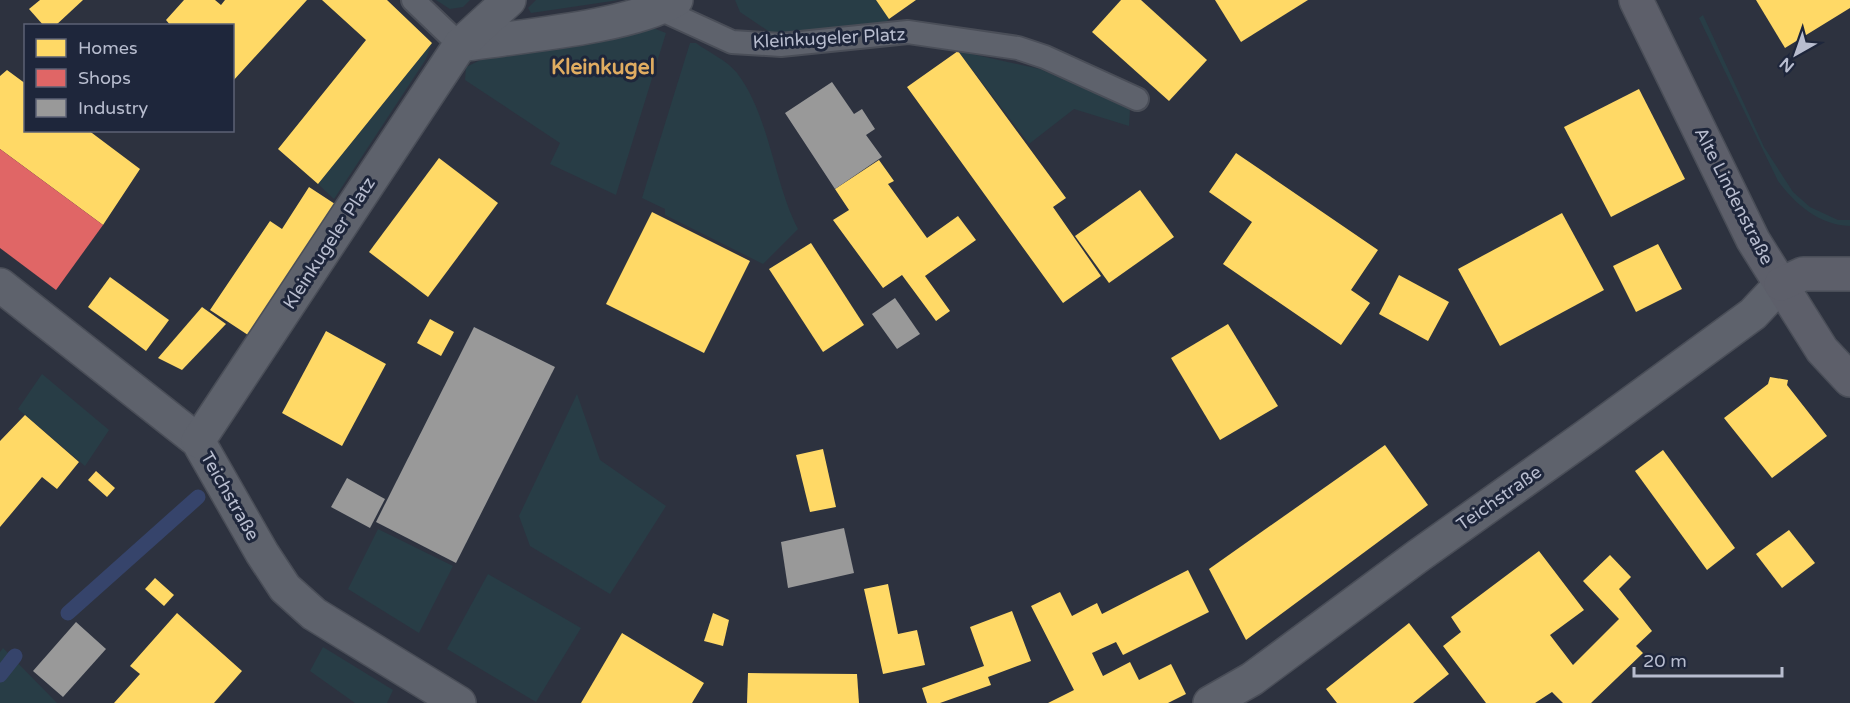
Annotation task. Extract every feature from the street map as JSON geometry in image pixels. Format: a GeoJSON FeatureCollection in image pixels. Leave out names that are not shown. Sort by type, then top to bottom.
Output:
{"type":"FeatureCollection","features":[{"type":"Feature","properties":{"kind":"street","name":"Kleinkugeler Platz"},"geometry":{"type":"LineString","coordinates":[[198,441],[460,45],[509,0]]}},
{"type":"Feature","properties":{"kind":"street","name":"Alte Lindenstraße"},"geometry":{"type":"LineString","coordinates":[[1636,0],[1753,240],[1822,350],[1850,380]]}},
{"type":"Feature","properties":{"kind":"street","name":"Kleinkugeler Platz"},"geometry":{"type":"LineString","coordinates":[[460,45],[594,24],[668,4]]}},
{"type":"Feature","properties":{"kind":"street"},"geometry":{"type":"LineString","coordinates":[[1781,284],[1803,274],[1850,274]]}},
{"type":"Feature","properties":{"kind":"street","name":"Teichstraße"},"geometry":{"type":"LineString","coordinates":[[1210,703],[1252,679],[1753,314],[1781,284]]}},
{"type":"Feature","properties":{"kind":"street","name":"Teichstraße"},"geometry":{"type":"LineString","coordinates":[[0,285],[198,441],[262,553],[285,588],[314,614],[459,703]]}},
{"type":"Feature","properties":{"kind":"lane"},"geometry":{"type":"LineString","coordinates":[[413,0],[460,45]]}},
{"type":"Feature","properties":{"kind":"lane","name":"Kleinkugeler Platz"},"geometry":{"type":"LineString","coordinates":[[668,4],[732,42],[781,45],[908,32],[1018,48],[1045,57],[1137,99]]}},
{"type":"Feature","properties":{"kind":"shaded area"},"geometry":{"type":"Polygon","coordinates":[[[436,0],[470,0],[463,7],[450,9],[436,0]]]}},
{"type":"Feature","properties":{"kind":"shaded area"},"geometry":{"type":"Polygon","coordinates":[[[536,0],[619,0],[531,13],[528,8],[536,0]]]}},
{"type":"Feature","properties":{"kind":"shaded area"},"geometry":{"type":"Polygon","coordinates":[[[735,0],[876,0],[889,19],[880,29],[777,37],[740,12],[735,0]]]}},
{"type":"Feature","properties":{"kind":"shaded area"},"geometry":{"type":"Polygon","coordinates":[[[1703,15],[1764,147],[1793,192],[1810,207],[1838,220],[1850,220],[1850,226],[1828,222],[1809,212],[1792,198],[1778,181],[1699,18],[1703,15]]]}},
{"type":"Feature","properties":{"kind":"shaded area"},"geometry":{"type":"Polygon","coordinates":[[[653,28],[666,33],[616,195],[550,164],[560,143],[465,80],[466,67],[491,55],[653,28]]]}},
{"type":"Feature","properties":{"kind":"shaded area"},"geometry":{"type":"Polygon","coordinates":[[[432,43],[426,59],[334,199],[318,184],[432,43]]]}},
{"type":"Feature","properties":{"kind":"shaded area"},"geometry":{"type":"Polygon","coordinates":[[[690,43],[696,43],[728,65],[737,73],[748,90],[757,108],[783,191],[798,229],[763,264],[665,215],[665,209],[642,198],[690,43]]]}},
{"type":"Feature","properties":{"kind":"shaded area"},"geometry":{"type":"Polygon","coordinates":[[[958,51],[1040,69],[1130,109],[1129,126],[1074,109],[1029,144],[958,51]]]}},
{"type":"Feature","properties":{"kind":"shaded area"},"geometry":{"type":"Polygon","coordinates":[[[42,374],[109,430],[85,466],[18,409],[42,374]]]}},
{"type":"Feature","properties":{"kind":"shaded area"},"geometry":{"type":"Polygon","coordinates":[[[577,394],[600,460],[666,506],[610,594],[530,546],[519,516],[577,394]]]}},
{"type":"Feature","properties":{"kind":"shaded area"},"geometry":{"type":"Polygon","coordinates":[[[378,529],[453,566],[419,633],[348,589],[378,529]]]}},
{"type":"Feature","properties":{"kind":"shaded area"},"geometry":{"type":"Polygon","coordinates":[[[488,574],[581,628],[536,702],[447,649],[488,574]]]}},
{"type":"Feature","properties":{"kind":"shaded area"},"geometry":{"type":"Polygon","coordinates":[[[323,647],[393,690],[387,703],[355,703],[310,671],[323,647]]]}},
{"type":"Feature","properties":{"kind":"shaded area"},"geometry":{"type":"Polygon","coordinates":[[[3,648],[57,703],[0,703],[0,652],[3,648]]]}},
{"type":"Feature","properties":{"kind":"building: Homes"},"geometry":{"type":"Polygon","coordinates":[[[40,0],[83,0],[57,24],[42,24],[29,9],[40,0]]]}},
{"type":"Feature","properties":{"kind":"building: Homes"},"geometry":{"type":"Polygon","coordinates":[[[184,0],[215,0],[221,5],[225,0],[307,0],[234,80],[234,24],[169,24],[166,20],[184,0]]]}},
{"type":"Feature","properties":{"kind":"building: Homes"},"geometry":{"type":"Polygon","coordinates":[[[322,0],[387,0],[432,43],[318,184],[278,149],[366,40],[322,0]]]}},
{"type":"Feature","properties":{"kind":"building: Homes"},"geometry":{"type":"Polygon","coordinates":[[[876,0],[916,0],[889,19],[876,0]]]}},
{"type":"Feature","properties":{"kind":"building: Homes"},"geometry":{"type":"Polygon","coordinates":[[[1121,0],[1141,0],[1207,60],[1169,101],[1092,32],[1121,0]]]}},
{"type":"Feature","properties":{"kind":"building: Homes"},"geometry":{"type":"Polygon","coordinates":[[[1215,0],[1308,0],[1241,42],[1215,0]]]}},
{"type":"Feature","properties":{"kind":"building: Homes"},"geometry":{"type":"Polygon","coordinates":[[[1756,0],[1850,0],[1850,8],[1785,48],[1756,0]]]}},
{"type":"Feature","properties":{"kind":"building: Homes"},"geometry":{"type":"Polygon","coordinates":[[[958,51],[1066,198],[1053,207],[1101,276],[1063,303],[907,87],[958,51]]]}},
{"type":"Feature","properties":{"kind":"building: Homes"},"geometry":{"type":"Polygon","coordinates":[[[7,70],[24,83],[24,132],[91,132],[140,169],[103,225],[0,149],[0,76],[7,70]]]}},
{"type":"Feature","properties":{"kind":"building: Homes"},"geometry":{"type":"Polygon","coordinates":[[[1639,89],[1685,179],[1611,217],[1564,127],[1639,89]]]}},
{"type":"Feature","properties":{"kind":"building: Homes"},"geometry":{"type":"Polygon","coordinates":[[[1236,153],[1378,250],[1351,290],[1370,303],[1341,345],[1223,264],[1252,222],[1209,192],[1236,153]]]}},
{"type":"Feature","properties":{"kind":"building: Homes"},"geometry":{"type":"Polygon","coordinates":[[[439,158],[498,203],[428,297],[369,252],[439,158]]]}},
{"type":"Feature","properties":{"kind":"building: Homes"},"geometry":{"type":"Polygon","coordinates":[[[879,160],[894,181],[888,184],[927,238],[958,216],[976,240],[925,276],[950,311],[936,321],[902,275],[883,288],[833,220],[849,210],[835,189],[879,160]]]}},
{"type":"Feature","properties":{"kind":"building: Homes"},"geometry":{"type":"Polygon","coordinates":[[[309,187],[335,204],[248,335],[210,310],[270,221],[282,229],[309,187]]]}},
{"type":"Feature","properties":{"kind":"building: Homes"},"geometry":{"type":"Polygon","coordinates":[[[1140,190],[1174,237],[1109,283],[1075,236],[1140,190]]]}},
{"type":"Feature","properties":{"kind":"building: Homes"},"geometry":{"type":"Polygon","coordinates":[[[652,212],[750,261],[704,353],[606,304],[652,212]]]}},
{"type":"Feature","properties":{"kind":"building: Homes"},"geometry":{"type":"Polygon","coordinates":[[[1562,213],[1604,290],[1500,346],[1458,269],[1562,213]]]}},
{"type":"Feature","properties":{"kind":"building: Homes"},"geometry":{"type":"Polygon","coordinates":[[[811,243],[864,325],[823,352],[769,269],[811,243]]]}},
{"type":"Feature","properties":{"kind":"building: Homes"},"geometry":{"type":"Polygon","coordinates":[[[1658,244],[1682,289],[1636,312],[1613,266],[1658,244]]]}},
{"type":"Feature","properties":{"kind":"building: Homes"},"geometry":{"type":"Polygon","coordinates":[[[1399,275],[1449,302],[1428,341],[1379,314],[1399,275]]]}},
{"type":"Feature","properties":{"kind":"building: Homes"},"geometry":{"type":"Polygon","coordinates":[[[110,277],[169,320],[146,351],[88,307],[110,277]]]}},
{"type":"Feature","properties":{"kind":"building: Homes"},"geometry":{"type":"Polygon","coordinates":[[[202,307],[226,324],[182,370],[158,358],[202,307]]]}},
{"type":"Feature","properties":{"kind":"building: Homes"},"geometry":{"type":"Polygon","coordinates":[[[430,319],[454,332],[441,356],[417,343],[430,319]]]}},
{"type":"Feature","properties":{"kind":"building: Homes"},"geometry":{"type":"Polygon","coordinates":[[[1228,324],[1278,406],[1220,440],[1171,358],[1228,324]]]}},
{"type":"Feature","properties":{"kind":"building: Homes"},"geometry":{"type":"Polygon","coordinates":[[[326,331],[386,364],[342,446],[282,413],[326,331]]]}},
{"type":"Feature","properties":{"kind":"building: Homes"},"geometry":{"type":"Polygon","coordinates":[[[1770,377],[1788,380],[1787,385],[1827,436],[1772,478],[1724,418],[1768,384],[1770,377]]]}},
{"type":"Feature","properties":{"kind":"building: Homes"},"geometry":{"type":"Polygon","coordinates":[[[25,415],[79,462],[57,489],[42,477],[0,527],[0,441],[25,415]]]}},
{"type":"Feature","properties":{"kind":"building: Homes"},"geometry":{"type":"Polygon","coordinates":[[[1385,445],[1428,505],[1246,640],[1209,569],[1385,445]]]}},
{"type":"Feature","properties":{"kind":"building: Homes"},"geometry":{"type":"Polygon","coordinates":[[[823,449],[836,507],[810,512],[796,455],[823,449]]]}},
{"type":"Feature","properties":{"kind":"building: Homes"},"geometry":{"type":"Polygon","coordinates":[[[1663,450],[1735,548],[1707,570],[1635,471],[1663,450]]]}},
{"type":"Feature","properties":{"kind":"building: Homes"},"geometry":{"type":"Polygon","coordinates":[[[96,471],[115,488],[107,497],[88,480],[96,471]]]}},
{"type":"Feature","properties":{"kind":"building: Homes"},"geometry":{"type":"Polygon","coordinates":[[[1789,530],[1815,563],[1782,588],[1756,554],[1789,530]]]}},
{"type":"Feature","properties":{"kind":"building: Homes"},"geometry":{"type":"Polygon","coordinates":[[[1539,551],[1584,610],[1550,635],[1573,665],[1619,619],[1583,581],[1610,555],[1631,577],[1619,589],[1652,631],[1636,646],[1643,653],[1591,703],[1563,703],[1552,692],[1535,703],[1486,703],[1443,646],[1461,632],[1451,617],[1539,551]]]}},
{"type":"Feature","properties":{"kind":"building: Homes"},"geometry":{"type":"Polygon","coordinates":[[[1188,570],[1209,612],[1123,655],[1116,642],[1092,653],[1103,676],[1130,662],[1139,680],[1171,664],[1186,694],[1168,703],[1048,703],[1074,690],[1031,606],[1060,592],[1072,616],[1097,603],[1102,614],[1188,570]]]}},
{"type":"Feature","properties":{"kind":"building: Homes"},"geometry":{"type":"Polygon","coordinates":[[[155,578],[174,595],[164,606],[145,589],[155,578]]]}},
{"type":"Feature","properties":{"kind":"building: Homes"},"geometry":{"type":"Polygon","coordinates":[[[888,584],[898,634],[917,630],[925,665],[883,674],[864,589],[888,584]]]}},
{"type":"Feature","properties":{"kind":"building: Homes"},"geometry":{"type":"Polygon","coordinates":[[[1012,611],[1031,661],[988,677],[991,685],[940,703],[927,703],[922,688],[984,666],[970,627],[1012,611]]]}},
{"type":"Feature","properties":{"kind":"building: Homes"},"geometry":{"type":"Polygon","coordinates":[[[177,613],[242,671],[214,703],[114,703],[140,674],[130,666],[177,613]]]}},
{"type":"Feature","properties":{"kind":"building: Homes"},"geometry":{"type":"Polygon","coordinates":[[[713,613],[729,620],[723,646],[704,641],[713,613]]]}},
{"type":"Feature","properties":{"kind":"building: Homes"},"geometry":{"type":"Polygon","coordinates":[[[1409,623],[1449,674],[1413,703],[1337,703],[1326,689],[1409,623]]]}},
{"type":"Feature","properties":{"kind":"building: Homes"},"geometry":{"type":"Polygon","coordinates":[[[622,633],[704,683],[692,703],[581,703],[622,633]]]}},
{"type":"Feature","properties":{"kind":"building: Homes"},"geometry":{"type":"Polygon","coordinates":[[[748,673],[857,674],[859,703],[747,703],[748,673]]]}},
{"type":"Feature","properties":{"kind":"building: Shops"},"geometry":{"type":"Polygon","coordinates":[[[0,149],[103,225],[56,290],[0,248],[0,149]]]}},
{"type":"Feature","properties":{"kind":"building: Industry"},"geometry":{"type":"Polygon","coordinates":[[[832,82],[854,114],[862,109],[875,129],[866,135],[882,157],[835,189],[785,113],[832,82]]]}},
{"type":"Feature","properties":{"kind":"building: Industry"},"geometry":{"type":"Polygon","coordinates":[[[895,298],[920,334],[897,349],[872,314],[895,298]]]}},
{"type":"Feature","properties":{"kind":"building: Industry"},"geometry":{"type":"Polygon","coordinates":[[[474,327],[555,367],[456,563],[376,522],[474,327]]]}},
{"type":"Feature","properties":{"kind":"building: Industry"},"geometry":{"type":"Polygon","coordinates":[[[347,478],[385,499],[370,528],[331,507],[347,478]]]}},
{"type":"Feature","properties":{"kind":"building: Industry"},"geometry":{"type":"Polygon","coordinates":[[[844,528],[854,573],[788,588],[781,542],[844,528]]]}},
{"type":"Feature","properties":{"kind":"building: Industry"},"geometry":{"type":"Polygon","coordinates":[[[76,622],[106,649],[63,697],[33,671],[76,622]]]}},
{"type":"Feature","properties":{"kind":"waterway"},"geometry":{"type":"LineString","coordinates":[[68,613],[198,497]]}},
{"type":"Feature","properties":{"kind":"waterway"},"geometry":{"type":"LineString","coordinates":[[0,675],[15,656]]}},
{"type":"Feature","properties":{"kind":"district","name":"Kleinkugel"},"geometry":{"type":"Point","coordinates":[603,67]}}]}
